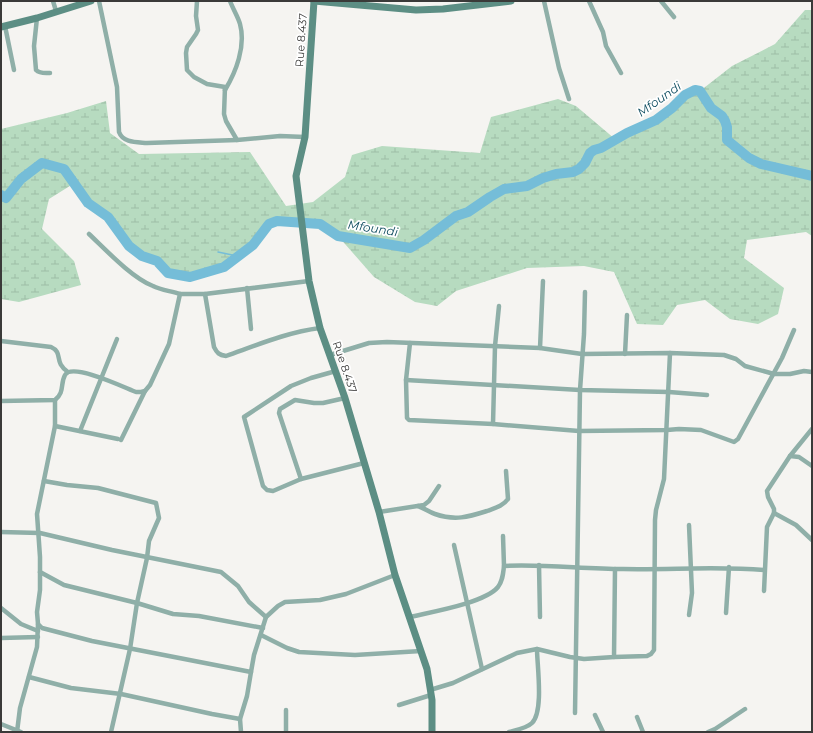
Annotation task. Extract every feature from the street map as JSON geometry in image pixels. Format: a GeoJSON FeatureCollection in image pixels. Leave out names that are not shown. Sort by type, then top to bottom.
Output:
{"type":"FeatureCollection","features":[{"type":"Feature","properties":{"kind":"main road"},"geometry":{"type":"LineString","coordinates":[[3,27],[92,1]]}},
{"type":"Feature","properties":{"kind":"main road"},"geometry":{"type":"LineString","coordinates":[[314,1],[357,3],[416,10],[460,4],[512,1]]}},
{"type":"Feature","properties":{"kind":"main road","name":"Rue 8.437"},"geometry":{"type":"LineString","coordinates":[[314,1],[305,137],[296,176],[309,281],[320,328],[345,398],[379,512],[395,575],[427,669],[432,732]]}},
{"type":"Feature","properties":{"kind":"street"},"geometry":{"type":"LineString","coordinates":[[53,1],[56,11]]}},
{"type":"Feature","properties":{"kind":"street"},"geometry":{"type":"LineString","coordinates":[[99,1],[117,87],[119,132],[121,137],[129,141],[147,143],[238,140],[285,136],[305,137]]}},
{"type":"Feature","properties":{"kind":"street"},"geometry":{"type":"LineString","coordinates":[[197,1],[196,16],[198,30],[187,47],[187,70],[190,74],[212,85],[223,86],[225,90]]}},
{"type":"Feature","properties":{"kind":"street"},"geometry":{"type":"LineString","coordinates":[[230,1],[240,25],[241,50],[232,79],[225,90],[224,114],[226,121],[238,140]]}},
{"type":"Feature","properties":{"kind":"street"},"geometry":{"type":"LineString","coordinates":[[544,1],[559,68],[569,99]]}},
{"type":"Feature","properties":{"kind":"street"},"geometry":{"type":"LineString","coordinates":[[589,1],[603,32],[606,46],[621,73]]}},
{"type":"Feature","properties":{"kind":"street"},"geometry":{"type":"LineString","coordinates":[[661,1],[674,16]]}},
{"type":"Feature","properties":{"kind":"street"},"geometry":{"type":"LineString","coordinates":[[37,18],[34,46],[36,70],[42,73],[50,73]]}},
{"type":"Feature","properties":{"kind":"street"},"geometry":{"type":"LineString","coordinates":[[3,27],[14,70]]}},
{"type":"Feature","properties":{"kind":"street"},"geometry":{"type":"LineString","coordinates":[[88,234],[119,262],[144,281],[152,286],[180,294],[205,294],[309,281]]}},
{"type":"Feature","properties":{"kind":"street"},"geometry":{"type":"LineString","coordinates":[[540,348],[543,282]]}},
{"type":"Feature","properties":{"kind":"street"},"geometry":{"type":"LineString","coordinates":[[247,288],[251,329]]}},
{"type":"Feature","properties":{"kind":"street"},"geometry":{"type":"LineString","coordinates":[[575,713],[577,658],[579,431],[585,292]]}},
{"type":"Feature","properties":{"kind":"street"},"geometry":{"type":"LineString","coordinates":[[55,426],[120,439],[145,390],[150,385],[169,344],[180,294]]}},
{"type":"Feature","properties":{"kind":"street"},"geometry":{"type":"LineString","coordinates":[[205,294],[214,347],[220,355],[226,356],[269,340],[320,328]]}},
{"type":"Feature","properties":{"kind":"street"},"geometry":{"type":"LineString","coordinates":[[493,424],[493,385],[499,306]]}},
{"type":"Feature","properties":{"kind":"street"},"geometry":{"type":"LineString","coordinates":[[625,354],[627,315]]}},
{"type":"Feature","properties":{"kind":"street"},"geometry":{"type":"LineString","coordinates":[[410,343],[406,380],[407,418],[409,420],[493,424],[579,431],[701,430],[734,442],[736,441],[774,374],[794,330]]}},
{"type":"Feature","properties":{"kind":"street"},"geometry":{"type":"LineString","coordinates":[[80,431],[117,339]]}},
{"type":"Feature","properties":{"kind":"street"},"geometry":{"type":"LineString","coordinates":[[1,341],[51,347],[56,349],[59,364],[68,372],[73,371],[93,374],[136,392],[145,390]]}},
{"type":"Feature","properties":{"kind":"street"},"geometry":{"type":"LineString","coordinates":[[330,355],[378,342],[410,343],[540,348],[582,354],[670,353],[724,355],[736,359],[745,366],[774,374],[790,374],[804,371],[812,372]]}},
{"type":"Feature","properties":{"kind":"street"},"geometry":{"type":"LineString","coordinates":[[399,705],[517,653],[537,649],[577,658],[647,656],[651,654],[654,650],[656,510],[664,479],[670,353]]}},
{"type":"Feature","properties":{"kind":"street"},"geometry":{"type":"LineString","coordinates":[[1,401],[55,400],[60,396],[65,375],[68,372]]}},
{"type":"Feature","properties":{"kind":"street"},"geometry":{"type":"LineString","coordinates":[[336,372],[311,378],[291,386],[244,417],[263,486],[266,490],[275,491],[301,479],[364,463]]}},
{"type":"Feature","properties":{"kind":"street"},"geometry":{"type":"LineString","coordinates":[[406,380],[580,390],[669,392],[707,395]]}},
{"type":"Feature","properties":{"kind":"street"},"geometry":{"type":"LineString","coordinates":[[301,479],[279,413],[280,409],[295,400],[323,403],[345,398]]}},
{"type":"Feature","properties":{"kind":"street"},"geometry":{"type":"LineString","coordinates":[[1,724],[18,732],[20,708],[37,647],[37,612],[40,590],[40,533],[37,514],[55,426],[55,400]]}},
{"type":"Feature","properties":{"kind":"street"},"geometry":{"type":"LineString","coordinates":[[764,591],[767,527],[774,513],[774,509],[768,497],[767,491],[790,456],[812,429]]}},
{"type":"Feature","properties":{"kind":"street"},"geometry":{"type":"LineString","coordinates":[[790,456],[799,457],[812,466]]}},
{"type":"Feature","properties":{"kind":"street"},"geometry":{"type":"LineString","coordinates":[[418,506],[435,514],[458,518],[468,517],[499,507],[508,499],[506,471]]}},
{"type":"Feature","properties":{"kind":"street"},"geometry":{"type":"LineString","coordinates":[[44,481],[98,488],[156,503],[159,518],[149,541],[130,649],[121,694],[111,732]]}},
{"type":"Feature","properties":{"kind":"street"},"geometry":{"type":"LineString","coordinates":[[379,512],[424,505],[429,501],[439,486]]}},
{"type":"Feature","properties":{"kind":"street"},"geometry":{"type":"LineString","coordinates":[[774,513],[796,525],[812,540]]}},
{"type":"Feature","properties":{"kind":"street"},"geometry":{"type":"LineString","coordinates":[[689,525],[692,593],[689,615]]}},
{"type":"Feature","properties":{"kind":"street"},"geometry":{"type":"LineString","coordinates":[[1,532],[40,533],[147,558],[221,572],[238,586],[249,602],[266,617]]}},
{"type":"Feature","properties":{"kind":"street"},"geometry":{"type":"LineString","coordinates":[[410,617],[466,604],[494,590],[502,578],[504,566],[503,536]]}},
{"type":"Feature","properties":{"kind":"street"},"geometry":{"type":"LineString","coordinates":[[454,546],[482,669]]}},
{"type":"Feature","properties":{"kind":"street"},"geometry":{"type":"LineString","coordinates":[[539,565],[540,617]]}},
{"type":"Feature","properties":{"kind":"street"},"geometry":{"type":"LineString","coordinates":[[504,566],[578,566],[654,570],[729,567],[764,570]]}},
{"type":"Feature","properties":{"kind":"street"},"geometry":{"type":"LineString","coordinates":[[726,613],[729,567]]}},
{"type":"Feature","properties":{"kind":"street"},"geometry":{"type":"LineString","coordinates":[[614,657],[615,569]]}},
{"type":"Feature","properties":{"kind":"street"},"geometry":{"type":"LineString","coordinates":[[40,572],[64,586],[137,603],[173,614],[199,616],[263,628]]}},
{"type":"Feature","properties":{"kind":"street"},"geometry":{"type":"LineString","coordinates":[[241,732],[240,719],[247,696],[254,655],[266,617],[285,602],[330,598],[346,594],[395,575]]}},
{"type":"Feature","properties":{"kind":"street"},"geometry":{"type":"LineString","coordinates":[[1,608],[21,624],[38,631]]}},
{"type":"Feature","properties":{"kind":"street"},"geometry":{"type":"LineString","coordinates":[[38,624],[47,630],[130,649],[251,672]]}},
{"type":"Feature","properties":{"kind":"street"},"geometry":{"type":"LineString","coordinates":[[261,635],[287,648],[299,652],[355,655],[421,651]]}},
{"type":"Feature","properties":{"kind":"street"},"geometry":{"type":"LineString","coordinates":[[1,638],[38,637]]}},
{"type":"Feature","properties":{"kind":"street"},"geometry":{"type":"LineString","coordinates":[[509,732],[530,725],[534,722],[539,701],[537,649]]}},
{"type":"Feature","properties":{"kind":"street"},"geometry":{"type":"LineString","coordinates":[[29,677],[72,688],[121,694],[240,719]]}},
{"type":"Feature","properties":{"kind":"street"},"geometry":{"type":"LineString","coordinates":[[708,732],[715,729],[744,709]]}},
{"type":"Feature","properties":{"kind":"street"},"geometry":{"type":"LineString","coordinates":[[286,710],[286,732]]}},
{"type":"Feature","properties":{"kind":"street"},"geometry":{"type":"LineString","coordinates":[[595,715],[603,732]]}},
{"type":"Feature","properties":{"kind":"street"},"geometry":{"type":"LineString","coordinates":[[637,717],[643,732]]}},
{"type":"Feature","properties":{"kind":"green space"},"geometry":{"type":"Polygon","coordinates":[[[805,10],[812,10],[812,236],[806,232],[747,240],[744,258],[784,288],[778,314],[758,324],[730,319],[705,300],[677,305],[663,325],[637,324],[614,272],[584,266],[527,268],[456,291],[437,306],[415,302],[374,277],[338,236],[320,224],[277,221],[269,224],[253,245],[224,267],[190,277],[168,273],[157,261],[142,256],[129,246],[108,217],[88,203],[73,184],[49,199],[42,229],[74,261],[81,285],[19,302],[1,299],[1,129],[67,113],[106,101],[110,133],[139,154],[250,152],[286,206],[313,202],[345,177],[352,155],[382,146],[480,153],[491,117],[558,99],[576,106],[615,139],[659,117],[672,108],[684,96],[691,92],[700,91],[732,66],[775,44],[805,10]]]}},
{"type":"Feature","properties":{"kind":"waterway","name":"Mfoundi"},"geometry":{"type":"LineString","coordinates":[[1,195],[6,198],[21,179],[42,163],[64,169],[88,203],[108,217],[129,246],[142,256],[157,261],[168,273],[190,277],[224,267],[253,245],[269,224],[277,221],[320,224],[338,236],[410,248],[424,240],[456,216],[468,212],[504,189],[527,186],[543,178],[556,174],[573,172],[579,169],[585,163],[590,153],[594,150],[601,148],[627,133],[656,120],[672,108],[685,95],[695,90],[700,91],[711,108],[722,116],[727,127],[727,140],[749,158],[761,164],[812,176]]}},
{"type":"Feature","properties":{"kind":"waterway"},"geometry":{"type":"LineString","coordinates":[[218,252],[237,256]]}}]}
